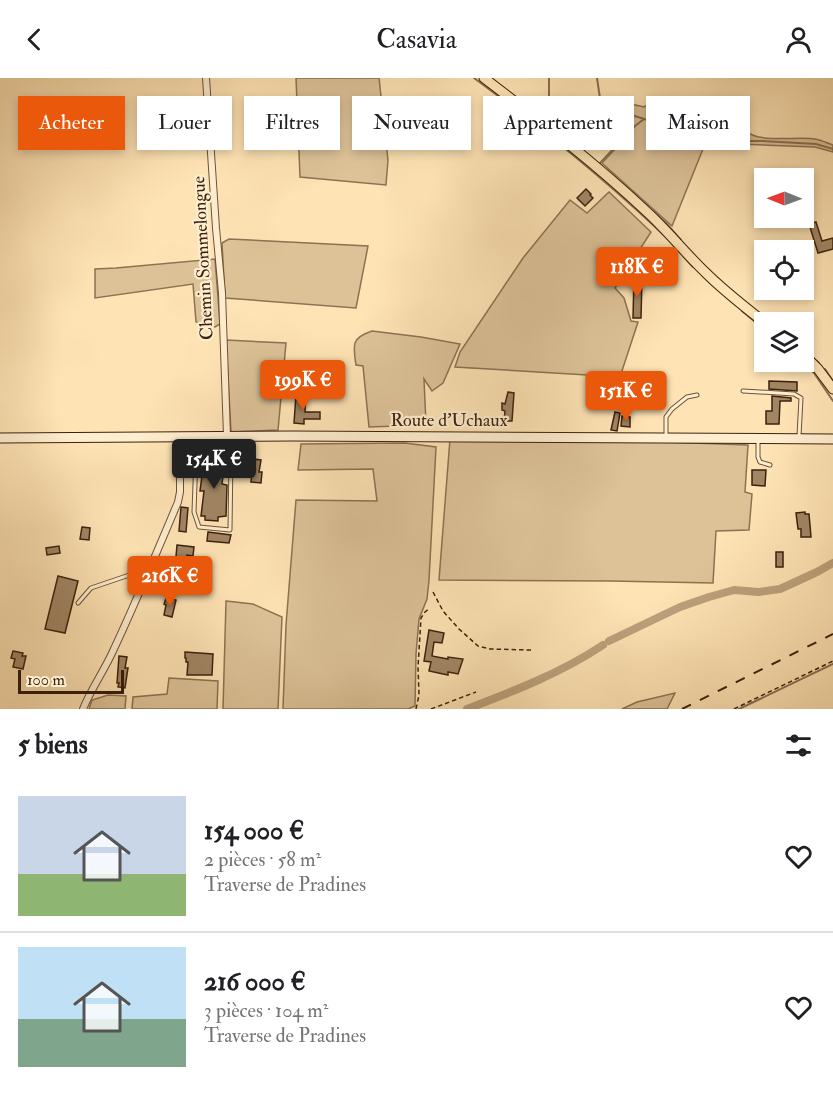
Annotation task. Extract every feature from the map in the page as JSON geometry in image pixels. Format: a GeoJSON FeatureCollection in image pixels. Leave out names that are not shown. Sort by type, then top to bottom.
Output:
{"type":"FeatureCollection","features":[{"type":"Feature","properties":{"kind":"main road"},"geometry":{"type":"LineString","coordinates":[[484,78],[571,145],[620,187],[663,227],[705,273],[754,314]]}},
{"type":"Feature","properties":{"kind":"main road"},"geometry":{"type":"LineString","coordinates":[[814,365],[833,389]]}},
{"type":"Feature","properties":{"kind":"main road","name":"Route d'Uchaux"},"geometry":{"type":"LineString","coordinates":[[0,438],[227,436],[831,438]]}},
{"type":"Feature","properties":{"kind":"street","name":"Chemin Sommelongue"},"geometry":{"type":"LineString","coordinates":[[206,78],[222,293],[227,436]]}},
{"type":"Feature","properties":{"kind":"street"},"geometry":{"type":"LineString","coordinates":[[84,709],[113,653],[178,502],[183,437]]}},
{"type":"Feature","properties":{"kind":"lane"},"geometry":{"type":"LineString","coordinates":[[744,391],[794,394],[801,398],[799,438]]}},
{"type":"Feature","properties":{"kind":"lane"},"geometry":{"type":"LineString","coordinates":[[666,437],[666,417],[687,397],[697,395]]}},
{"type":"Feature","properties":{"kind":"lane"},"geometry":{"type":"LineString","coordinates":[[183,437],[196,456],[194,513],[199,527],[230,530],[231,456],[196,456]]}},
{"type":"Feature","properties":{"kind":"lane"},"geometry":{"type":"LineString","coordinates":[[758,438],[760,462],[770,465]]}},
{"type":"Feature","properties":{"kind":"lane"},"geometry":{"type":"LineString","coordinates":[[78,603],[91,588],[150,568]]}},
{"type":"Feature","properties":{"kind":"path"},"geometry":{"type":"LineString","coordinates":[[433,592],[443,611],[478,646],[490,649],[531,650]]}},
{"type":"Feature","properties":{"kind":"path"},"geometry":{"type":"LineString","coordinates":[[416,709],[419,695],[421,618],[430,608]]}},
{"type":"Feature","properties":{"kind":"path"},"geometry":{"type":"LineString","coordinates":[[734,709],[833,661]]}},
{"type":"Feature","properties":{"kind":"path"},"geometry":{"type":"LineString","coordinates":[[431,709],[476,692]]}},
{"type":"Feature","properties":{"kind":"shaded area"},"geometry":{"type":"Polygon","coordinates":[[[296,78],[379,78],[381,96],[352,96],[352,150],[387,150],[386,185],[300,177],[299,150],[340,150],[340,96],[297,96],[296,78]]]}},
{"type":"Feature","properties":{"kind":"shaded area"},"geometry":{"type":"Polygon","coordinates":[[[634,105],[646,106],[646,150],[703,150],[672,226],[602,163],[614,150],[634,150],[634,105]]]}},
{"type":"Feature","properties":{"kind":"shaded area"},"geometry":{"type":"Polygon","coordinates":[[[750,133],[767,138],[817,139],[833,145],[833,152],[815,147],[750,144],[750,133]]]}},
{"type":"Feature","properties":{"kind":"shaded area"},"geometry":{"type":"Polygon","coordinates":[[[609,192],[651,232],[615,288],[624,298],[631,321],[638,322],[620,377],[455,367],[460,352],[523,258],[570,200],[587,213],[609,192]]]}},
{"type":"Feature","properties":{"kind":"shaded area"},"geometry":{"type":"Polygon","coordinates":[[[229,239],[368,246],[356,308],[225,298],[222,243],[229,239]]]}},
{"type":"Feature","properties":{"kind":"shaded area"},"geometry":{"type":"Polygon","coordinates":[[[215,259],[220,324],[215,327],[196,322],[193,284],[95,298],[95,269],[215,259]]]}},
{"type":"Feature","properties":{"kind":"shaded area"},"geometry":{"type":"Polygon","coordinates":[[[372,331],[460,344],[443,383],[432,391],[424,379],[426,425],[369,427],[363,366],[356,365],[354,347],[360,336],[372,331]]]}},
{"type":"Feature","properties":{"kind":"shaded area"},"geometry":{"type":"Polygon","coordinates":[[[226,340],[286,343],[278,430],[231,432],[226,340]]]}},
{"type":"Feature","properties":{"kind":"shaded area"},"geometry":{"type":"Polygon","coordinates":[[[450,439],[608,440],[748,445],[745,492],[752,494],[749,530],[716,531],[713,583],[439,580],[450,439]]]}},
{"type":"Feature","properties":{"kind":"shaded area"},"geometry":{"type":"Polygon","coordinates":[[[405,443],[436,447],[429,580],[427,599],[419,619],[415,706],[408,709],[283,709],[286,625],[296,500],[377,501],[373,469],[298,470],[301,444],[405,443]]]}},
{"type":"Feature","properties":{"kind":"shaded area"},"geometry":{"type":"Polygon","coordinates":[[[226,601],[253,604],[282,617],[278,709],[223,709],[226,601]]]}},
{"type":"Feature","properties":{"kind":"shaded area"},"geometry":{"type":"Polygon","coordinates":[[[169,678],[218,681],[217,709],[132,709],[133,697],[167,694],[169,678]]]}},
{"type":"Feature","properties":{"kind":"shaded area"},"geometry":{"type":"Polygon","coordinates":[[[675,693],[667,709],[622,709],[637,702],[675,693]]]}},
{"type":"Feature","properties":{"kind":"shaded area"},"geometry":{"type":"Polygon","coordinates":[[[108,695],[126,696],[125,709],[89,709],[92,700],[108,695]]]}},
{"type":"Feature","properties":{"kind":"building"},"geometry":{"type":"Polygon","coordinates":[[[586,189],[593,198],[585,206],[577,198],[586,189]]]}},
{"type":"Feature","properties":{"kind":"building"},"geometry":{"type":"Polygon","coordinates":[[[816,222],[822,241],[833,238],[833,249],[818,253],[810,228],[814,228],[816,222]]]}},
{"type":"Feature","properties":{"kind":"building"},"geometry":{"type":"Polygon","coordinates":[[[634,277],[642,278],[641,318],[633,318],[634,277]]]}},
{"type":"Feature","properties":{"kind":"building"},"geometry":{"type":"Polygon","coordinates":[[[769,381],[797,382],[797,391],[769,389],[769,381]]]}},
{"type":"Feature","properties":{"kind":"building"},"geometry":{"type":"Polygon","coordinates":[[[508,392],[514,393],[512,421],[504,421],[505,411],[502,410],[502,403],[505,404],[508,392]]]}},
{"type":"Feature","properties":{"kind":"building"},"geometry":{"type":"Polygon","coordinates":[[[302,393],[306,395],[305,412],[320,412],[320,419],[304,419],[304,424],[294,423],[296,395],[302,393]]]}},
{"type":"Feature","properties":{"kind":"building"},"geometry":{"type":"Polygon","coordinates":[[[772,396],[791,398],[791,401],[780,401],[779,424],[766,424],[766,411],[772,411],[772,396]]]}},
{"type":"Feature","properties":{"kind":"building"},"geometry":{"type":"Polygon","coordinates":[[[615,412],[620,413],[617,431],[611,430],[615,412]]]}},
{"type":"Feature","properties":{"kind":"building"},"geometry":{"type":"Polygon","coordinates":[[[622,416],[630,417],[630,427],[621,426],[622,416]]]}},
{"type":"Feature","properties":{"kind":"building"},"geometry":{"type":"Polygon","coordinates":[[[253,459],[261,460],[259,472],[262,472],[261,483],[251,482],[253,459]]]}},
{"type":"Feature","properties":{"kind":"building"},"geometry":{"type":"Polygon","coordinates":[[[204,460],[225,460],[222,484],[227,485],[226,516],[218,517],[218,521],[205,520],[205,516],[201,516],[204,491],[200,491],[204,460]]]}},
{"type":"Feature","properties":{"kind":"building"},"geometry":{"type":"Polygon","coordinates":[[[752,470],[766,470],[765,486],[752,485],[752,470]]]}},
{"type":"Feature","properties":{"kind":"building"},"geometry":{"type":"Polygon","coordinates":[[[181,507],[188,508],[186,532],[179,531],[181,507]]]}},
{"type":"Feature","properties":{"kind":"building"},"geometry":{"type":"Polygon","coordinates":[[[796,513],[809,514],[811,537],[801,537],[801,529],[798,529],[796,513]]]}},
{"type":"Feature","properties":{"kind":"building"},"geometry":{"type":"Polygon","coordinates":[[[82,527],[90,528],[89,540],[80,539],[82,527]]]}},
{"type":"Feature","properties":{"kind":"building"},"geometry":{"type":"Polygon","coordinates":[[[208,532],[231,535],[229,543],[207,541],[208,532]]]}},
{"type":"Feature","properties":{"kind":"building"},"geometry":{"type":"Polygon","coordinates":[[[177,545],[194,547],[193,556],[187,555],[185,569],[175,568],[177,545]]]}},
{"type":"Feature","properties":{"kind":"building"},"geometry":{"type":"Polygon","coordinates":[[[59,546],[60,553],[47,555],[46,548],[59,546]]]}},
{"type":"Feature","properties":{"kind":"building"},"geometry":{"type":"Polygon","coordinates":[[[776,552],[783,552],[783,567],[776,567],[776,552]]]}},
{"type":"Feature","properties":{"kind":"building"},"geometry":{"type":"Polygon","coordinates":[[[58,576],[78,581],[65,633],[45,629],[58,576]]]}},
{"type":"Feature","properties":{"kind":"building"},"geometry":{"type":"Polygon","coordinates":[[[166,598],[176,600],[172,617],[164,615],[166,598]]]}},
{"type":"Feature","properties":{"kind":"building"},"geometry":{"type":"Polygon","coordinates":[[[429,630],[444,633],[442,643],[434,642],[432,656],[463,659],[458,674],[448,672],[448,675],[429,671],[431,662],[424,661],[429,630]]]}},
{"type":"Feature","properties":{"kind":"building"},"geometry":{"type":"Polygon","coordinates":[[[13,651],[26,656],[23,669],[13,667],[15,659],[11,658],[13,651]]]}},
{"type":"Feature","properties":{"kind":"building"},"geometry":{"type":"Polygon","coordinates":[[[185,652],[213,654],[212,675],[187,675],[188,662],[186,662],[185,652]]]}},
{"type":"Feature","properties":{"kind":"building"},"geometry":{"type":"Polygon","coordinates":[[[119,656],[127,657],[125,688],[118,687],[119,683],[117,683],[119,656]]]}},
{"type":"Feature","properties":{"kind":"waterway"},"geometry":{"type":"LineString","coordinates":[[474,78],[576,157],[672,243]]}},
{"type":"Feature","properties":{"kind":"waterway"},"geometry":{"type":"LineString","coordinates":[[549,78],[549,96]]}},
{"type":"Feature","properties":{"kind":"waterway"},"geometry":{"type":"LineString","coordinates":[[597,78],[601,105],[644,119]]}},
{"type":"Feature","properties":{"kind":"waterway"},"geometry":{"type":"LineString","coordinates":[[600,163],[644,119],[732,141],[816,144],[833,149]]}},
{"type":"Feature","properties":{"kind":"waterway"},"geometry":{"type":"LineString","coordinates":[[583,150],[666,223],[681,240]]}},
{"type":"Feature","properties":{"kind":"waterway"},"geometry":{"type":"LineString","coordinates":[[683,256],[693,267]]}},
{"type":"Feature","properties":{"kind":"waterway"},"geometry":{"type":"LineString","coordinates":[[742,311],[754,321]]}},
{"type":"Feature","properties":{"kind":"waterway"},"geometry":{"type":"LineString","coordinates":[[814,359],[819,363]]}},
{"type":"Feature","properties":{"kind":"waterway"},"geometry":{"type":"LineString","coordinates":[[825,369],[833,381]]}},
{"type":"Feature","properties":{"kind":"waterway"},"geometry":{"type":"LineString","coordinates":[[813,372],[833,401]]}},
{"type":"Feature","properties":{"kind":"waterway"},"geometry":{"type":"LineString","coordinates":[[609,641],[680,607],[734,590],[759,592],[780,589],[833,563]]}},
{"type":"Feature","properties":{"kind":"waterway"},"geometry":{"type":"LineString","coordinates":[[467,709],[554,673],[603,645]]}},
{"type":"Feature","properties":{"kind":"waterway"},"geometry":{"type":"LineString","coordinates":[[739,709],[833,664]]}},
{"type":"Feature","properties":{"kind":"railway"},"geometry":{"type":"LineString","coordinates":[[682,709],[833,634]]}}]}
